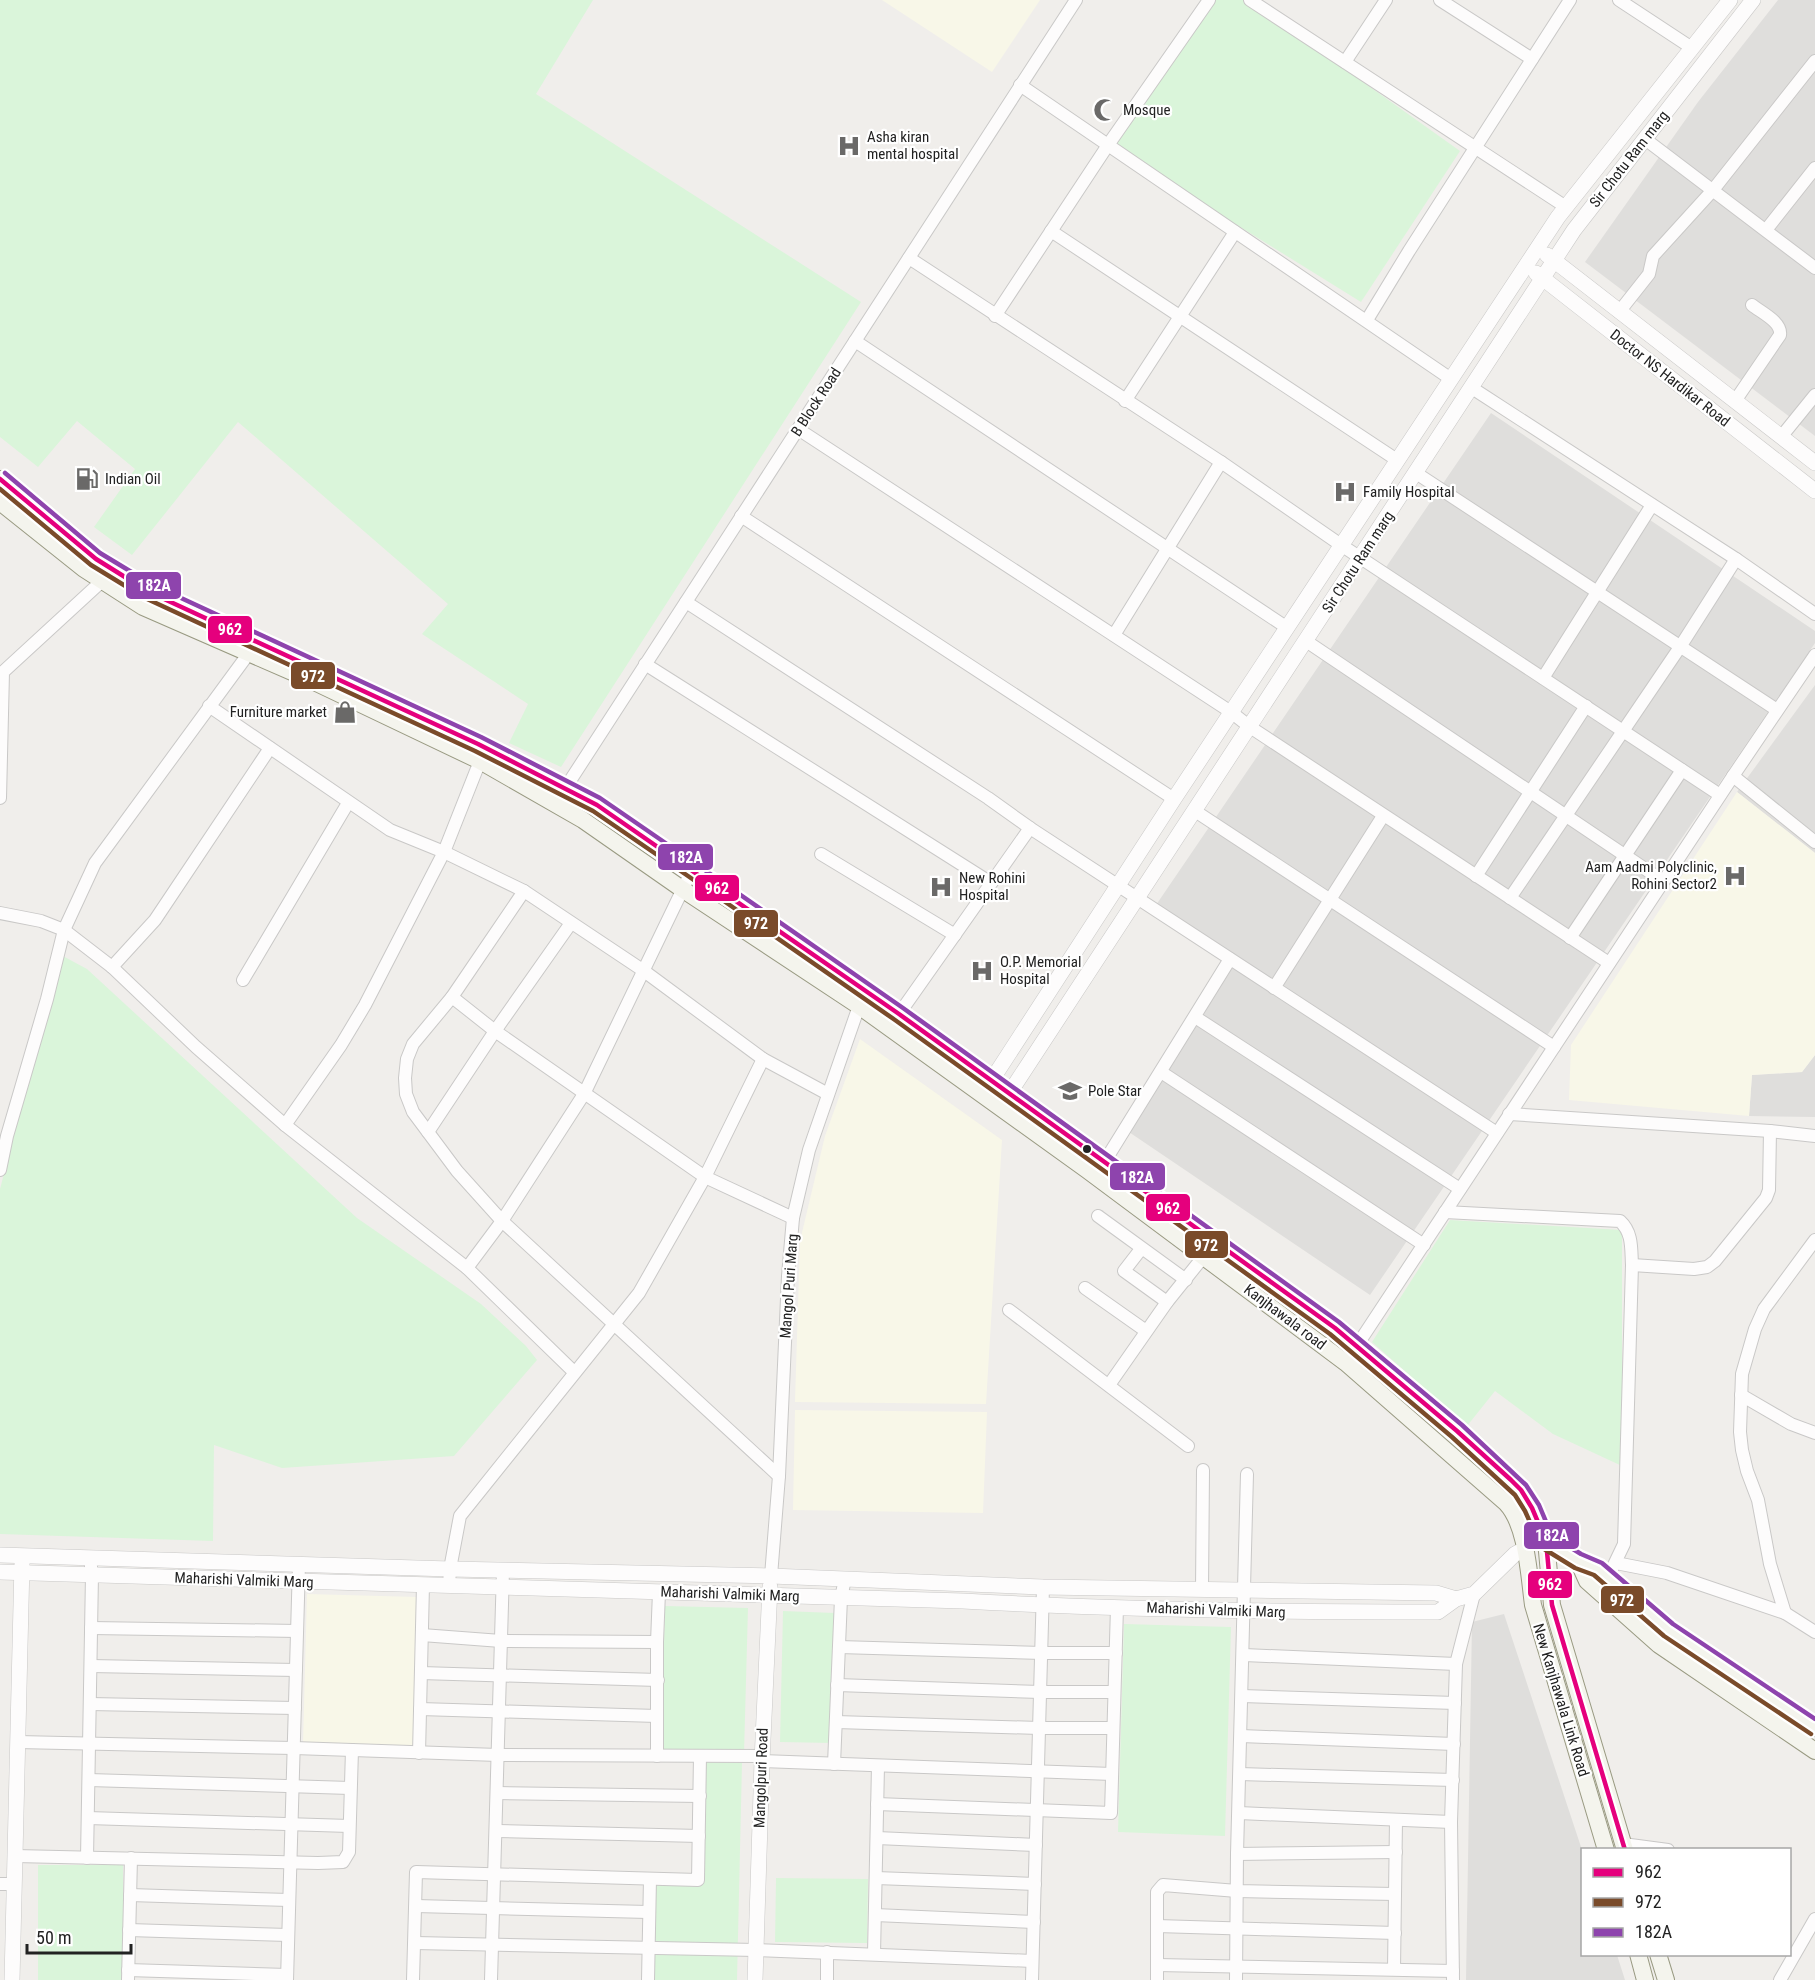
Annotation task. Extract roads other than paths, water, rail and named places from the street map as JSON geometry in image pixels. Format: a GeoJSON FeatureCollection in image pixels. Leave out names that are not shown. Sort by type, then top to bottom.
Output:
{"type":"FeatureCollection","features":[{"type":"Feature","properties":{"kind":"main road","name":"Kanjhawala road"},"geometry":{"type":"LineString","coordinates":[[0,478],[96,559],[149,592],[478,744],[597,805],[899,1014],[987,1088]]}},
{"type":"Feature","properties":{"kind":"main road"},"geometry":{"type":"LineString","coordinates":[[5,506],[21,496]]}},
{"type":"Feature","properties":{"kind":"main road","name":"Kanjhawala road"},"geometry":{"type":"LineString","coordinates":[[5,506],[84,569],[143,607],[308,679],[480,761],[584,820],[682,889],[987,1088],[1204,1258],[1346,1363],[1506,1503],[1516,1516],[1524,1549]]}},
{"type":"Feature","properties":{"kind":"main road","name":"Kanjhawala road"},"geometry":{"type":"LineString","coordinates":[[1005,1101],[1105,1161],[1335,1328],[1457,1431],[1521,1490],[1532,1508],[1546,1541]]}},
{"type":"Feature","properties":{"kind":"main road"},"geometry":{"type":"LineString","coordinates":[[1524,1549],[1546,1541],[1578,1561],[1587,1581],[1600,1582],[1815,1728]]}},
{"type":"Feature","properties":{"kind":"main road","name":"New Kanjhawala Link Road"},"geometry":{"type":"LineString","coordinates":[[1546,1541],[1552,1605],[1624,1847]]}},
{"type":"Feature","properties":{"kind":"main road","name":"New Kanjhawala Link Road"},"geometry":{"type":"LineString","coordinates":[[1524,1549],[1533,1605],[1605,1848]]}},
{"type":"Feature","properties":{"kind":"main road"},"geometry":{"type":"LineString","coordinates":[[1600,1582],[1659,1644],[1815,1751]]}},
{"type":"Feature","properties":{"kind":"main road"},"geometry":{"type":"LineString","coordinates":[[1639,1956],[1645,1980]]}},
{"type":"Feature","properties":{"kind":"main road"},"geometry":{"type":"LineString","coordinates":[[1659,1956],[1666,1980]]}},
{"type":"Feature","properties":{"kind":"street","name":"B Block Road"},"geometry":{"type":"LineString","coordinates":[[555,804],[1076,0]]}},
{"type":"Feature","properties":{"kind":"street"},"geometry":{"type":"LineString","coordinates":[[995,316],[1108,145],[1209,0]]}},
{"type":"Feature","properties":{"kind":"street"},"geometry":{"type":"LineString","coordinates":[[1250,0],[1566,207]]}},
{"type":"Feature","properties":{"kind":"street"},"geometry":{"type":"LineString","coordinates":[[1345,62],[1386,0]]}},
{"type":"Feature","properties":{"kind":"street"},"geometry":{"type":"LineString","coordinates":[[1440,0],[1532,60]]}},
{"type":"Feature","properties":{"kind":"street"},"geometry":{"type":"LineString","coordinates":[[1367,320],[1570,0]]}},
{"type":"Feature","properties":{"kind":"street"},"geometry":{"type":"LineString","coordinates":[[1619,0],[1692,48]]}},
{"type":"Feature","properties":{"kind":"street","name":"Sir Chotu Ram marg"},"geometry":{"type":"LineString","coordinates":[[987,1088],[1286,627],[1538,247],[1566,207],[1730,0]]}},
{"type":"Feature","properties":{"kind":"street","name":"Sir Chotu Ram marg"},"geometry":{"type":"LineString","coordinates":[[1005,1101],[1574,230],[1753,0]]}},
{"type":"Feature","properties":{"kind":"street"},"geometry":{"type":"LineString","coordinates":[[1619,312],[1649,274],[1653,256],[1713,190],[1815,61]]}},
{"type":"Feature","properties":{"kind":"street"},"geometry":{"type":"LineString","coordinates":[[1020,85],[1451,379]]}},
{"type":"Feature","properties":{"kind":"street"},"geometry":{"type":"LineString","coordinates":[[1645,139],[1815,268]]}},
{"type":"Feature","properties":{"kind":"street"},"geometry":{"type":"LineString","coordinates":[[1766,230],[1815,168]]}},
{"type":"Feature","properties":{"kind":"street"},"geometry":{"type":"LineString","coordinates":[[1051,231],[1397,460]]}},
{"type":"Feature","properties":{"kind":"street"},"geometry":{"type":"LineString","coordinates":[[1125,401],[1235,232]]}},
{"type":"Feature","properties":{"kind":"street","name":"Doctor NS Hardikar Road"},"geometry":{"type":"LineString","coordinates":[[1538,247],[1815,463]]}},
{"type":"Feature","properties":{"kind":"street"},"geometry":{"type":"LineString","coordinates":[[909,258],[1221,462],[1341,545],[1720,795]]}},
{"type":"Feature","properties":{"kind":"street","name":"Doctor NS Hardikar Road"},"geometry":{"type":"LineString","coordinates":[[1526,265],[1815,491]]}},
{"type":"Feature","properties":{"kind":"street"},"geometry":{"type":"LineString","coordinates":[[1735,401],[1780,335],[1781,330],[1778,324],[1752,305]]}},
{"type":"Feature","properties":{"kind":"street"},"geometry":{"type":"LineString","coordinates":[[855,341],[1286,627]]}},
{"type":"Feature","properties":{"kind":"street"},"geometry":{"type":"LineString","coordinates":[[1472,388],[1736,559],[1815,614]]}},
{"type":"Feature","properties":{"kind":"street"},"geometry":{"type":"LineString","coordinates":[[1781,437],[1815,395]]}},
{"type":"Feature","properties":{"kind":"street"},"geometry":{"type":"LineString","coordinates":[[798,429],[1609,963]]}},
{"type":"Feature","properties":{"kind":"street"},"geometry":{"type":"LineString","coordinates":[[1114,635],[1221,462]]}},
{"type":"Feature","properties":{"kind":"street"},"geometry":{"type":"LineString","coordinates":[[1416,473],[1778,711]]}},
{"type":"Feature","properties":{"kind":"street"},"geometry":{"type":"LineString","coordinates":[[1543,678],[1652,505]]}},
{"type":"Feature","properties":{"kind":"street"},"geometry":{"type":"LineString","coordinates":[[741,516],[1174,799]]}},
{"type":"Feature","properties":{"kind":"street"},"geometry":{"type":"LineString","coordinates":[[1509,898],[1680,647],[1736,559]]}},
{"type":"Feature","properties":{"kind":"street"},"geometry":{"type":"LineString","coordinates":[[0,798],[2,672],[102,581]]}},
{"type":"Feature","properties":{"kind":"street"},"geometry":{"type":"LineString","coordinates":[[686,602],[959,778],[1030,828],[1497,1133]]}},
{"type":"Feature","properties":{"kind":"street"},"geometry":{"type":"LineString","coordinates":[[1306,641],[1664,881]]}},
{"type":"Feature","properties":{"kind":"street"},"geometry":{"type":"LineString","coordinates":[[0,1170],[7,1136],[47,999],[64,930],[95,863],[249,653]]}},
{"type":"Feature","properties":{"kind":"street"},"geometry":{"type":"LineString","coordinates":[[1356,1347],[1720,795],[1778,711],[1811,671],[1815,655]]}},
{"type":"Feature","properties":{"kind":"street"},"geometry":{"type":"LineString","coordinates":[[645,664],[991,883]]}},
{"type":"Feature","properties":{"kind":"street"},"geometry":{"type":"LineString","coordinates":[[209,706],[390,830],[444,852],[524,891],[644,971],[763,1059],[828,1094]]}},
{"type":"Feature","properties":{"kind":"street"},"geometry":{"type":"LineString","coordinates":[[1476,876],[1586,706]]}},
{"type":"Feature","properties":{"kind":"street"},"geometry":{"type":"LineString","coordinates":[[112,968],[155,920],[270,748]]}},
{"type":"Feature","properties":{"kind":"street"},"geometry":{"type":"LineString","coordinates":[[285,1125],[341,1045],[365,1005],[444,852],[480,761]]}},
{"type":"Feature","properties":{"kind":"street"},"geometry":{"type":"LineString","coordinates":[[1570,938],[1682,770]]}},
{"type":"Feature","properties":{"kind":"street"},"geometry":{"type":"LineString","coordinates":[[1733,776],[1815,842]]}},
{"type":"Feature","properties":{"kind":"street"},"geometry":{"type":"LineString","coordinates":[[243,980],[348,803]]}},
{"type":"Feature","properties":{"kind":"street"},"geometry":{"type":"LineString","coordinates":[[1195,811],[1554,1047]]}},
{"type":"Feature","properties":{"kind":"street"},"geometry":{"type":"LineString","coordinates":[[1274,988],[1383,816]]}},
{"type":"Feature","properties":{"kind":"street"},"geometry":{"type":"LineString","coordinates":[[899,1014],[1030,828]]}},
{"type":"Feature","properties":{"kind":"street"},"geometry":{"type":"LineString","coordinates":[[821,854],[955,935]]}},
{"type":"Feature","properties":{"kind":"street"},"geometry":{"type":"LineString","coordinates":[[467,1268],[502,1221],[584,1094],[692,870]]}},
{"type":"Feature","properties":{"kind":"street"},"geometry":{"type":"LineString","coordinates":[[524,891],[452,997],[413,1044],[407,1059],[405,1078],[406,1094],[413,1112],[457,1171],[502,1221],[779,1476]]}},
{"type":"Feature","properties":{"kind":"street"},"geometry":{"type":"LineString","coordinates":[[0,913],[41,921],[64,930],[112,968],[196,1047],[285,1125],[467,1268],[574,1372]]}},
{"type":"Feature","properties":{"kind":"street"},"geometry":{"type":"LineString","coordinates":[[428,1132],[571,923]]}},
{"type":"Feature","properties":{"kind":"street"},"geometry":{"type":"LineString","coordinates":[[1105,1161],[1230,959]]}},
{"type":"Feature","properties":{"kind":"street"},"geometry":{"type":"LineString","coordinates":[[452,997],[495,1031],[705,1178],[793,1218]]}},
{"type":"Feature","properties":{"kind":"street","name":"Mangol Puri Marg"},"geometry":{"type":"LineString","coordinates":[[771,1576],[779,1476],[788,1276],[793,1218],[809,1150],[859,1006]]}},
{"type":"Feature","properties":{"kind":"street"},"geometry":{"type":"LineString","coordinates":[[1195,1017],[1460,1189]]}},
{"type":"Feature","properties":{"kind":"street"},"geometry":{"type":"LineString","coordinates":[[449,1586],[460,1516],[639,1293],[705,1178],[763,1059]]}},
{"type":"Feature","properties":{"kind":"street"},"geometry":{"type":"LineString","coordinates":[[1161,1072],[1424,1245]]}},
{"type":"Feature","properties":{"kind":"street"},"geometry":{"type":"LineString","coordinates":[[1509,1114],[1815,1136]]}},
{"type":"Feature","properties":{"kind":"street"},"geometry":{"type":"LineString","coordinates":[[1632,1265],[1694,1269],[1707,1267],[1715,1261],[1766,1198],[1769,1190],[1770,1131]]}},
{"type":"Feature","properties":{"kind":"street"},"geometry":{"type":"LineString","coordinates":[[1445,1212],[1620,1221],[1627,1227],[1630,1235],[1632,1265],[1624,1544],[1616,1563],[1600,1582]]}},
{"type":"Feature","properties":{"kind":"street"},"geometry":{"type":"LineString","coordinates":[[1098,1216],[1186,1280]]}},
{"type":"Feature","properties":{"kind":"street"},"geometry":{"type":"LineString","coordinates":[[1785,1613],[1770,1564],[1758,1500],[1742,1450],[1740,1432],[1742,1374],[1755,1329],[1764,1309],[1815,1240]]}},
{"type":"Feature","properties":{"kind":"street"},"geometry":{"type":"LineString","coordinates":[[1109,1385],[1167,1302],[1216,1241]]}},
{"type":"Feature","properties":{"kind":"street"},"geometry":{"type":"LineString","coordinates":[[1141,1249],[1124,1271],[1167,1302]]}},
{"type":"Feature","properties":{"kind":"street"},"geometry":{"type":"LineString","coordinates":[[1085,1288],[1146,1331]]}},
{"type":"Feature","properties":{"kind":"street"},"geometry":{"type":"LineString","coordinates":[[1009,1310],[1188,1446]]}},
{"type":"Feature","properties":{"kind":"street"},"geometry":{"type":"LineString","coordinates":[[1741,1395],[1791,1424],[1815,1433]]}},
{"type":"Feature","properties":{"kind":"street"},"geometry":{"type":"LineString","coordinates":[[1202,1590],[1203,1470]]}},
{"type":"Feature","properties":{"kind":"street"},"geometry":{"type":"LineString","coordinates":[[1236,1980],[1247,1474]]}},
{"type":"Feature","properties":{"kind":"street","name":"Maharishi Valmiki Marg"},"geometry":{"type":"LineString","coordinates":[[0,1572],[1245,1612],[1438,1612],[1456,1599],[1474,1594],[1515,1554],[1524,1549]]}},
{"type":"Feature","properties":{"kind":"street","name":"Maharishi Valmiki Marg"},"geometry":{"type":"LineString","coordinates":[[0,1555],[771,1576],[1044,1587],[1436,1593],[1456,1599]]}},
{"type":"Feature","properties":{"kind":"street"},"geometry":{"type":"LineString","coordinates":[[12,1980],[7,1884],[15,1856],[22,1556]]}},
{"type":"Feature","properties":{"kind":"street"},"geometry":{"type":"LineString","coordinates":[[87,1858],[92,1628],[90,1558]]}},
{"type":"Feature","properties":{"kind":"street"},"geometry":{"type":"LineString","coordinates":[[1616,1563],[1667,1573],[1785,1613],[1815,1632]]}},
{"type":"Feature","properties":{"kind":"street"},"geometry":{"type":"LineString","coordinates":[[131,1858],[128,1975],[287,1978],[299,1564]]}},
{"type":"Feature","properties":{"kind":"street"},"geometry":{"type":"LineString","coordinates":[[492,1980],[503,1570]]}},
{"type":"Feature","properties":{"kind":"street","name":"Mangolpuri Road"},"geometry":{"type":"LineString","coordinates":[[755,1980],[771,1576]]}},
{"type":"Feature","properties":{"kind":"street"},"geometry":{"type":"LineString","coordinates":[[834,1764],[841,1598],[845,1579]]}},
{"type":"Feature","properties":{"kind":"street"},"geometry":{"type":"LineString","coordinates":[[419,1752],[423,1585]]}},
{"type":"Feature","properties":{"kind":"street"},"geometry":{"type":"LineString","coordinates":[[1032,1980],[1044,1587]]}},
{"type":"Feature","properties":{"kind":"street"},"geometry":{"type":"LineString","coordinates":[[1165,1589],[1165,1609]]}},
{"type":"Feature","properties":{"kind":"street"},"geometry":{"type":"LineString","coordinates":[[657,1756],[658,1592]]}},
{"type":"Feature","properties":{"kind":"street"},"geometry":{"type":"LineString","coordinates":[[1157,1965],[1394,1968],[1453,1976],[1451,1822],[1456,1664],[1474,1594]]}},
{"type":"Feature","properties":{"kind":"street"},"geometry":{"type":"LineString","coordinates":[[878,1804],[1111,1813],[1117,1607]]}},
{"type":"Feature","properties":{"kind":"street"},"geometry":{"type":"LineString","coordinates":[[92,1628],[297,1631]]}},
{"type":"Feature","properties":{"kind":"street"},"geometry":{"type":"LineString","coordinates":[[422,1635],[501,1641],[657,1642]]}},
{"type":"Feature","properties":{"kind":"street"},"geometry":{"type":"LineString","coordinates":[[839,1647],[1116,1653]]}},
{"type":"Feature","properties":{"kind":"street"},"geometry":{"type":"LineString","coordinates":[[1244,1656],[1456,1664]]}},
{"type":"Feature","properties":{"kind":"street"},"geometry":{"type":"LineString","coordinates":[[91,1666],[296,1670]]}},
{"type":"Feature","properties":{"kind":"street"},"geometry":{"type":"LineString","coordinates":[[421,1673],[658,1680]]}},
{"type":"Feature","properties":{"kind":"street"},"geometry":{"type":"LineString","coordinates":[[837,1685],[1040,1692],[1114,1692]]}},
{"type":"Feature","properties":{"kind":"street"},"geometry":{"type":"LineString","coordinates":[[1242,1696],[1455,1703]]}},
{"type":"Feature","properties":{"kind":"street"},"geometry":{"type":"LineString","coordinates":[[90,1704],[295,1708]]}},
{"type":"Feature","properties":{"kind":"street"},"geometry":{"type":"LineString","coordinates":[[420,1710],[657,1716]]}},
{"type":"Feature","properties":{"kind":"street"},"geometry":{"type":"LineString","coordinates":[[836,1722],[1113,1728]]}},
{"type":"Feature","properties":{"kind":"street"},"geometry":{"type":"LineString","coordinates":[[1241,1737],[1454,1744]]}},
{"type":"Feature","properties":{"kind":"street"},"geometry":{"type":"LineString","coordinates":[[18,1742],[498,1755],[700,1756],[1038,1773],[1112,1774]]}},
{"type":"Feature","properties":{"kind":"street"},"geometry":{"type":"LineString","coordinates":[[15,1856],[343,1862],[349,1852],[352,1750]]}},
{"type":"Feature","properties":{"kind":"street"},"geometry":{"type":"LineString","coordinates":[[413,1980],[416,1943],[416,1872],[698,1880],[700,1756]]}},
{"type":"Feature","properties":{"kind":"street"},"geometry":{"type":"LineString","coordinates":[[874,1954],[878,1766]]}},
{"type":"Feature","properties":{"kind":"street"},"geometry":{"type":"LineString","coordinates":[[1240,1774],[1453,1780]]}},
{"type":"Feature","properties":{"kind":"street"},"geometry":{"type":"LineString","coordinates":[[89,1780],[351,1788]]}},
{"type":"Feature","properties":{"kind":"street"},"geometry":{"type":"LineString","coordinates":[[497,1793],[700,1796]]}},
{"type":"Feature","properties":{"kind":"street"},"geometry":{"type":"LineString","coordinates":[[1239,1813],[1451,1822]]}},
{"type":"Feature","properties":{"kind":"street"},"geometry":{"type":"LineString","coordinates":[[88,1818],[349,1826]]}},
{"type":"Feature","properties":{"kind":"street"},"geometry":{"type":"LineString","coordinates":[[1394,1968],[1396,1820]]}},
{"type":"Feature","properties":{"kind":"street"},"geometry":{"type":"LineString","coordinates":[[496,1832],[699,1836]]}},
{"type":"Feature","properties":{"kind":"street"},"geometry":{"type":"LineString","coordinates":[[877,1838],[1036,1845]]}},
{"type":"Feature","properties":{"kind":"street"},"geometry":{"type":"LineString","coordinates":[[1237,1854],[1396,1852]]}},
{"type":"Feature","properties":{"kind":"street"},"geometry":{"type":"LineString","coordinates":[[876,1878],[1035,1884]]}},
{"type":"Feature","properties":{"kind":"street"},"geometry":{"type":"LineString","coordinates":[[648,1980],[650,1879]]}},
{"type":"Feature","properties":{"kind":"street"},"geometry":{"type":"LineString","coordinates":[[1157,1980],[1157,1892],[1163,1886],[1237,1891],[1395,1894]]}},
{"type":"Feature","properties":{"kind":"street"},"geometry":{"type":"LineString","coordinates":[[130,1895],[289,1900]]}},
{"type":"Feature","properties":{"kind":"street"},"geometry":{"type":"LineString","coordinates":[[416,1906],[648,1912]]}},
{"type":"Feature","properties":{"kind":"street"},"geometry":{"type":"LineString","coordinates":[[875,1915],[1034,1922]]}},
{"type":"Feature","properties":{"kind":"street"},"geometry":{"type":"LineString","coordinates":[[1780,1980],[1815,1919]]}},
{"type":"Feature","properties":{"kind":"street"},"geometry":{"type":"LineString","coordinates":[[1157,1926],[1395,1933]]}},
{"type":"Feature","properties":{"kind":"street"},"geometry":{"type":"LineString","coordinates":[[129,1930],[288,1935]]}},
{"type":"Feature","properties":{"kind":"street"},"geometry":{"type":"LineString","coordinates":[[416,1943],[756,1950],[1032,1961]]}},
{"type":"Feature","properties":{"kind":"street"},"geometry":{"type":"LineString","coordinates":[[827,1953],[827,1980]]}},
{"type":"Feature","properties":{"kind":"place","name":"Mosque"},"geometry":{"type":"Point","coordinates":[1105,110]}},
{"type":"Feature","properties":{"kind":"place","name":"Asha kiran mental hospital"},"geometry":{"type":"Point","coordinates":[849,146]}},
{"type":"Feature","properties":{"kind":"place","name":"Indian Oil"},"geometry":{"type":"Point","coordinates":[87,479]}},
{"type":"Feature","properties":{"kind":"place","name":"Family Hospital"},"geometry":{"type":"Point","coordinates":[1345,492]}},
{"type":"Feature","properties":{"kind":"place","name":"Furniture market"},"geometry":{"type":"Point","coordinates":[345,712]}},
{"type":"Feature","properties":{"kind":"place","name":"Aam Aadmi Polyclinic, Rohini Sector2"},"geometry":{"type":"Point","coordinates":[1735,876]}},
{"type":"Feature","properties":{"kind":"place","name":"New Rohini Hospital"},"geometry":{"type":"Point","coordinates":[941,887]}},
{"type":"Feature","properties":{"kind":"place","name":"O.P. Memorial Hospital"},"geometry":{"type":"Point","coordinates":[982,971]}},
{"type":"Feature","properties":{"kind":"place","name":"Pole Star"},"geometry":{"type":"Point","coordinates":[1070,1091]}}]}
